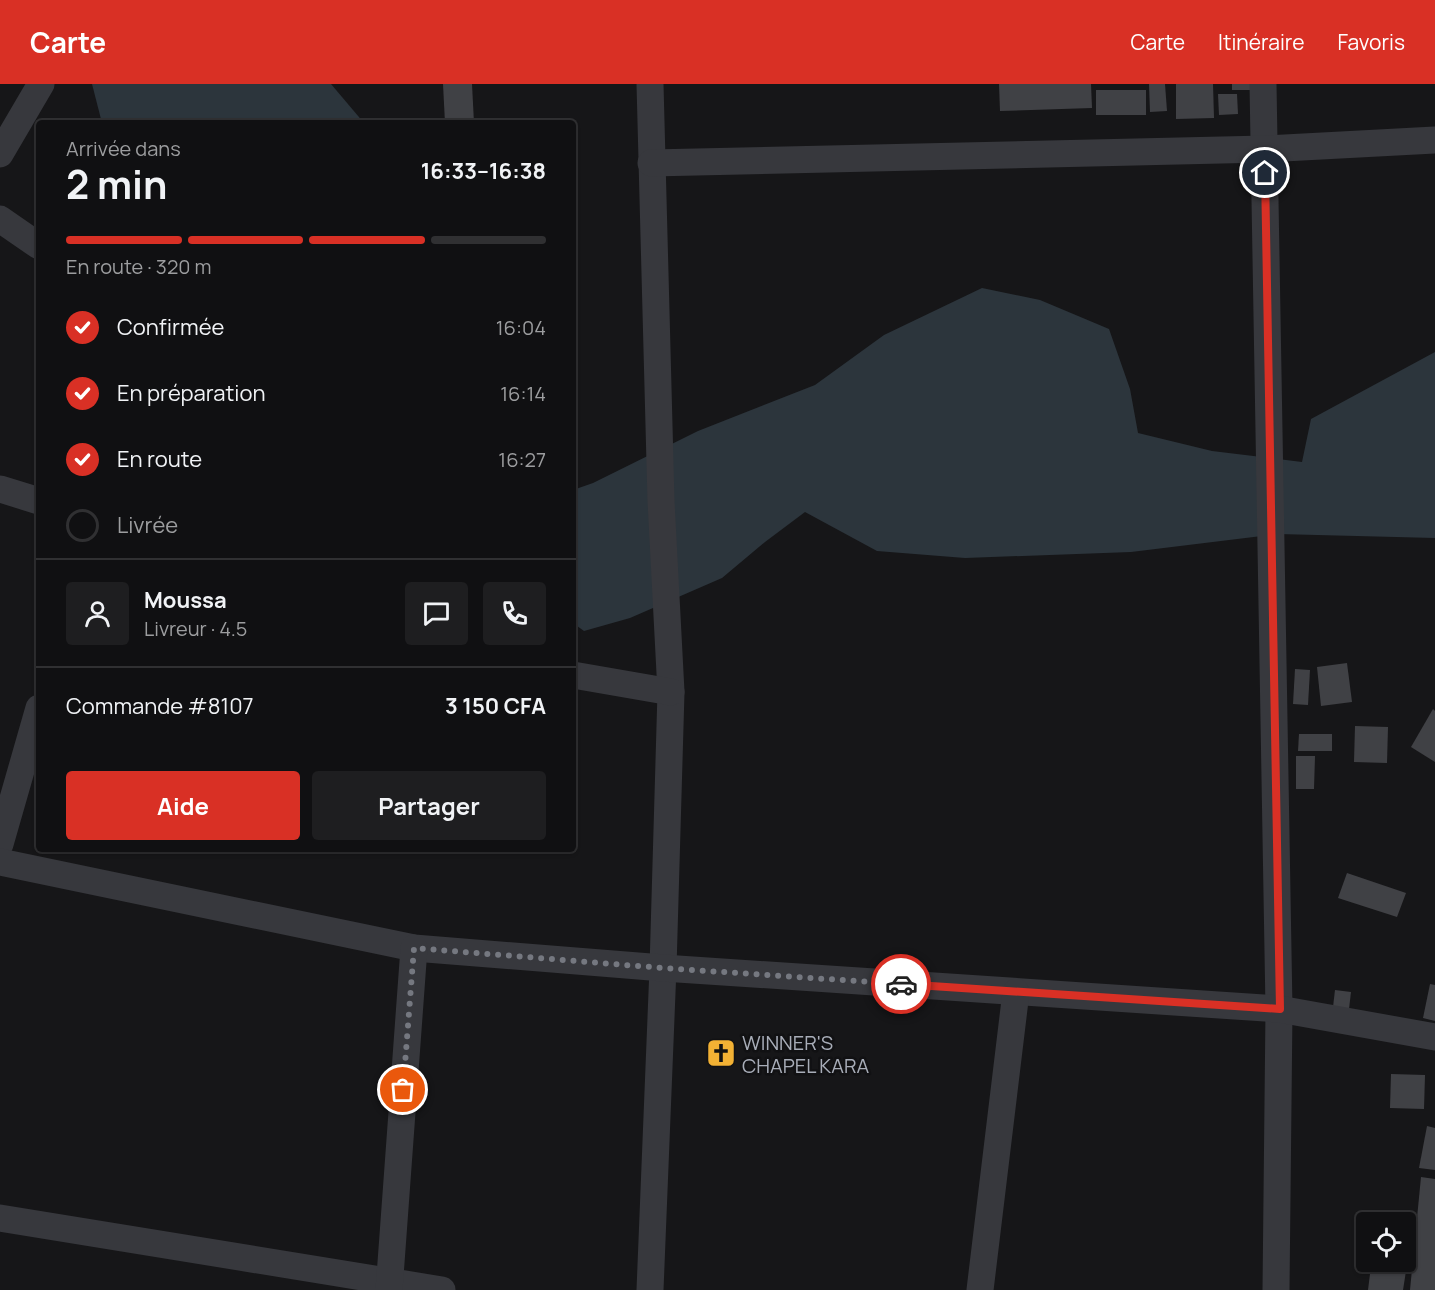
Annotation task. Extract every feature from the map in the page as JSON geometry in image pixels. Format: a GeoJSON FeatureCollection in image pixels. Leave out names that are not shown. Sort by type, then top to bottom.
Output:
{"type":"FeatureCollection","features":[{"type":"Feature","properties":{"kind":"street"},"geometry":{"type":"LineString","coordinates":[[0,154],[41,84]]}},
{"type":"Feature","properties":{"kind":"street"},"geometry":{"type":"LineString","coordinates":[[650,84],[661,501],[671,692],[650,1290]]}},
{"type":"Feature","properties":{"kind":"street"},"geometry":{"type":"LineString","coordinates":[[1263,84],[1280,1009],[1276,1290]]}},
{"type":"Feature","properties":{"kind":"street"},"geometry":{"type":"LineString","coordinates":[[651,163],[1264,149],[1435,140]]}},
{"type":"Feature","properties":{"kind":"street"},"geometry":{"type":"LineString","coordinates":[[0,219],[36,244]]}},
{"type":"Feature","properties":{"kind":"street"},"geometry":{"type":"LineString","coordinates":[[0,489],[36,500]]}},
{"type":"Feature","properties":{"kind":"street"},"geometry":{"type":"LineString","coordinates":[[576,676],[671,692]]}},
{"type":"Feature","properties":{"kind":"street"},"geometry":{"type":"LineString","coordinates":[[0,843],[36,718]]}},
{"type":"Feature","properties":{"kind":"street"},"geometry":{"type":"LineString","coordinates":[[0,862],[414,948],[663,968],[1280,1009],[1435,1037]]}},
{"type":"Feature","properties":{"kind":"street"},"geometry":{"type":"LineString","coordinates":[[389,1285],[414,948]]}},
{"type":"Feature","properties":{"kind":"street"},"geometry":{"type":"LineString","coordinates":[[980,1290],[1016,992]]}},
{"type":"Feature","properties":{"kind":"street"},"geometry":{"type":"LineString","coordinates":[[0,1218],[389,1285],[442,1290]]}},
{"type":"Feature","properties":{"kind":"shaded area"},"geometry":{"type":"Polygon","coordinates":[[[92,84],[331,84],[361,120],[101,120],[92,84]]]}},
{"type":"Feature","properties":{"kind":"shaded area"},"geometry":{"type":"Polygon","coordinates":[[[982,288],[1040,300],[1109,329],[1130,389],[1138,433],[1212,451],[1302,462],[1311,419],[1435,352],[1435,538],[1278,534],[1131,552],[965,558],[877,551],[805,512],[722,578],[630,618],[584,631],[576,625],[576,489],[593,483],[698,431],[815,385],[884,335],[982,288]]]}},
{"type":"Feature","properties":{"kind":"building"},"geometry":{"type":"Polygon","coordinates":[[[443,84],[472,84],[474,120],[445,120],[443,84]]]}},
{"type":"Feature","properties":{"kind":"building"},"geometry":{"type":"Polygon","coordinates":[[[999,84],[1091,84],[1092,108],[1000,111],[999,84]]]}},
{"type":"Feature","properties":{"kind":"building"},"geometry":{"type":"Polygon","coordinates":[[[1149,84],[1165,84],[1167,111],[1150,112],[1149,84]]]}},
{"type":"Feature","properties":{"kind":"building"},"geometry":{"type":"Polygon","coordinates":[[[1176,84],[1213,84],[1214,118],[1176,119],[1176,84]]]}},
{"type":"Feature","properties":{"kind":"building"},"geometry":{"type":"Polygon","coordinates":[[[1232,84],[1250,84],[1250,90],[1232,90],[1232,84]]]}},
{"type":"Feature","properties":{"kind":"building"},"geometry":{"type":"Polygon","coordinates":[[[1096,90],[1146,90],[1146,115],[1096,115],[1096,90]]]}},
{"type":"Feature","properties":{"kind":"building"},"geometry":{"type":"Polygon","coordinates":[[[1218,94],[1237,94],[1238,114],[1219,115],[1218,94]]]}},
{"type":"Feature","properties":{"kind":"building"},"geometry":{"type":"Polygon","coordinates":[[[1347,663],[1352,702],[1321,706],[1317,667],[1347,663]]]}},
{"type":"Feature","properties":{"kind":"building"},"geometry":{"type":"Polygon","coordinates":[[[1295,669],[1310,670],[1308,705],[1293,704],[1295,669]]]}},
{"type":"Feature","properties":{"kind":"building"},"geometry":{"type":"Polygon","coordinates":[[[1433,709],[1435,711],[1435,762],[1411,747],[1433,709]]]}},
{"type":"Feature","properties":{"kind":"building"},"geometry":{"type":"Polygon","coordinates":[[[1355,726],[1388,727],[1387,763],[1354,762],[1355,726]]]}},
{"type":"Feature","properties":{"kind":"building"},"geometry":{"type":"Polygon","coordinates":[[[1299,734],[1332,734],[1332,751],[1298,751],[1299,734]]]}},
{"type":"Feature","properties":{"kind":"building"},"geometry":{"type":"Polygon","coordinates":[[[1296,756],[1315,756],[1314,789],[1296,789],[1296,756]]]}},
{"type":"Feature","properties":{"kind":"building"},"geometry":{"type":"Polygon","coordinates":[[[1347,873],[1406,893],[1397,917],[1338,898],[1347,873]]]}},
{"type":"Feature","properties":{"kind":"building"},"geometry":{"type":"Polygon","coordinates":[[[1430,984],[1435,985],[1435,1021],[1423,1018],[1430,984]]]}},
{"type":"Feature","properties":{"kind":"building"},"geometry":{"type":"Polygon","coordinates":[[[1335,990],[1351,992],[1349,1009],[1333,1007],[1335,990]]]}},
{"type":"Feature","properties":{"kind":"building"},"geometry":{"type":"Polygon","coordinates":[[[1391,1074],[1425,1075],[1424,1109],[1390,1108],[1391,1074]]]}},
{"type":"Feature","properties":{"kind":"building"},"geometry":{"type":"Polygon","coordinates":[[[1427,1126],[1435,1128],[1435,1170],[1419,1168],[1427,1126]]]}},
{"type":"Feature","properties":{"kind":"building"},"geometry":{"type":"Polygon","coordinates":[[[1421,1177],[1435,1179],[1435,1290],[1410,1290],[1412,1272],[1416,1272],[1416,1228],[1421,1177]]]}},
{"type":"Feature","properties":{"kind":"building"},"geometry":{"type":"Polygon","coordinates":[[[1370,1272],[1406,1272],[1403,1290],[1368,1290],[1370,1272]]]}},
{"type":"Feature","properties":{"kind":"way so far"},"geometry":{"type":"LineString","coordinates":[[403,1090],[414,948],[901,984]]}},
{"type":"Feature","properties":{"kind":"place","name":"WINNER'S CHAPEL KARA"},"geometry":{"type":"Point","coordinates":[721,1053]}},
{"type":"Feature","properties":{"kind":"route"},"geometry":{"type":"LineString","coordinates":[[901,984],[1280,1009],[1265,173]]}}]}
